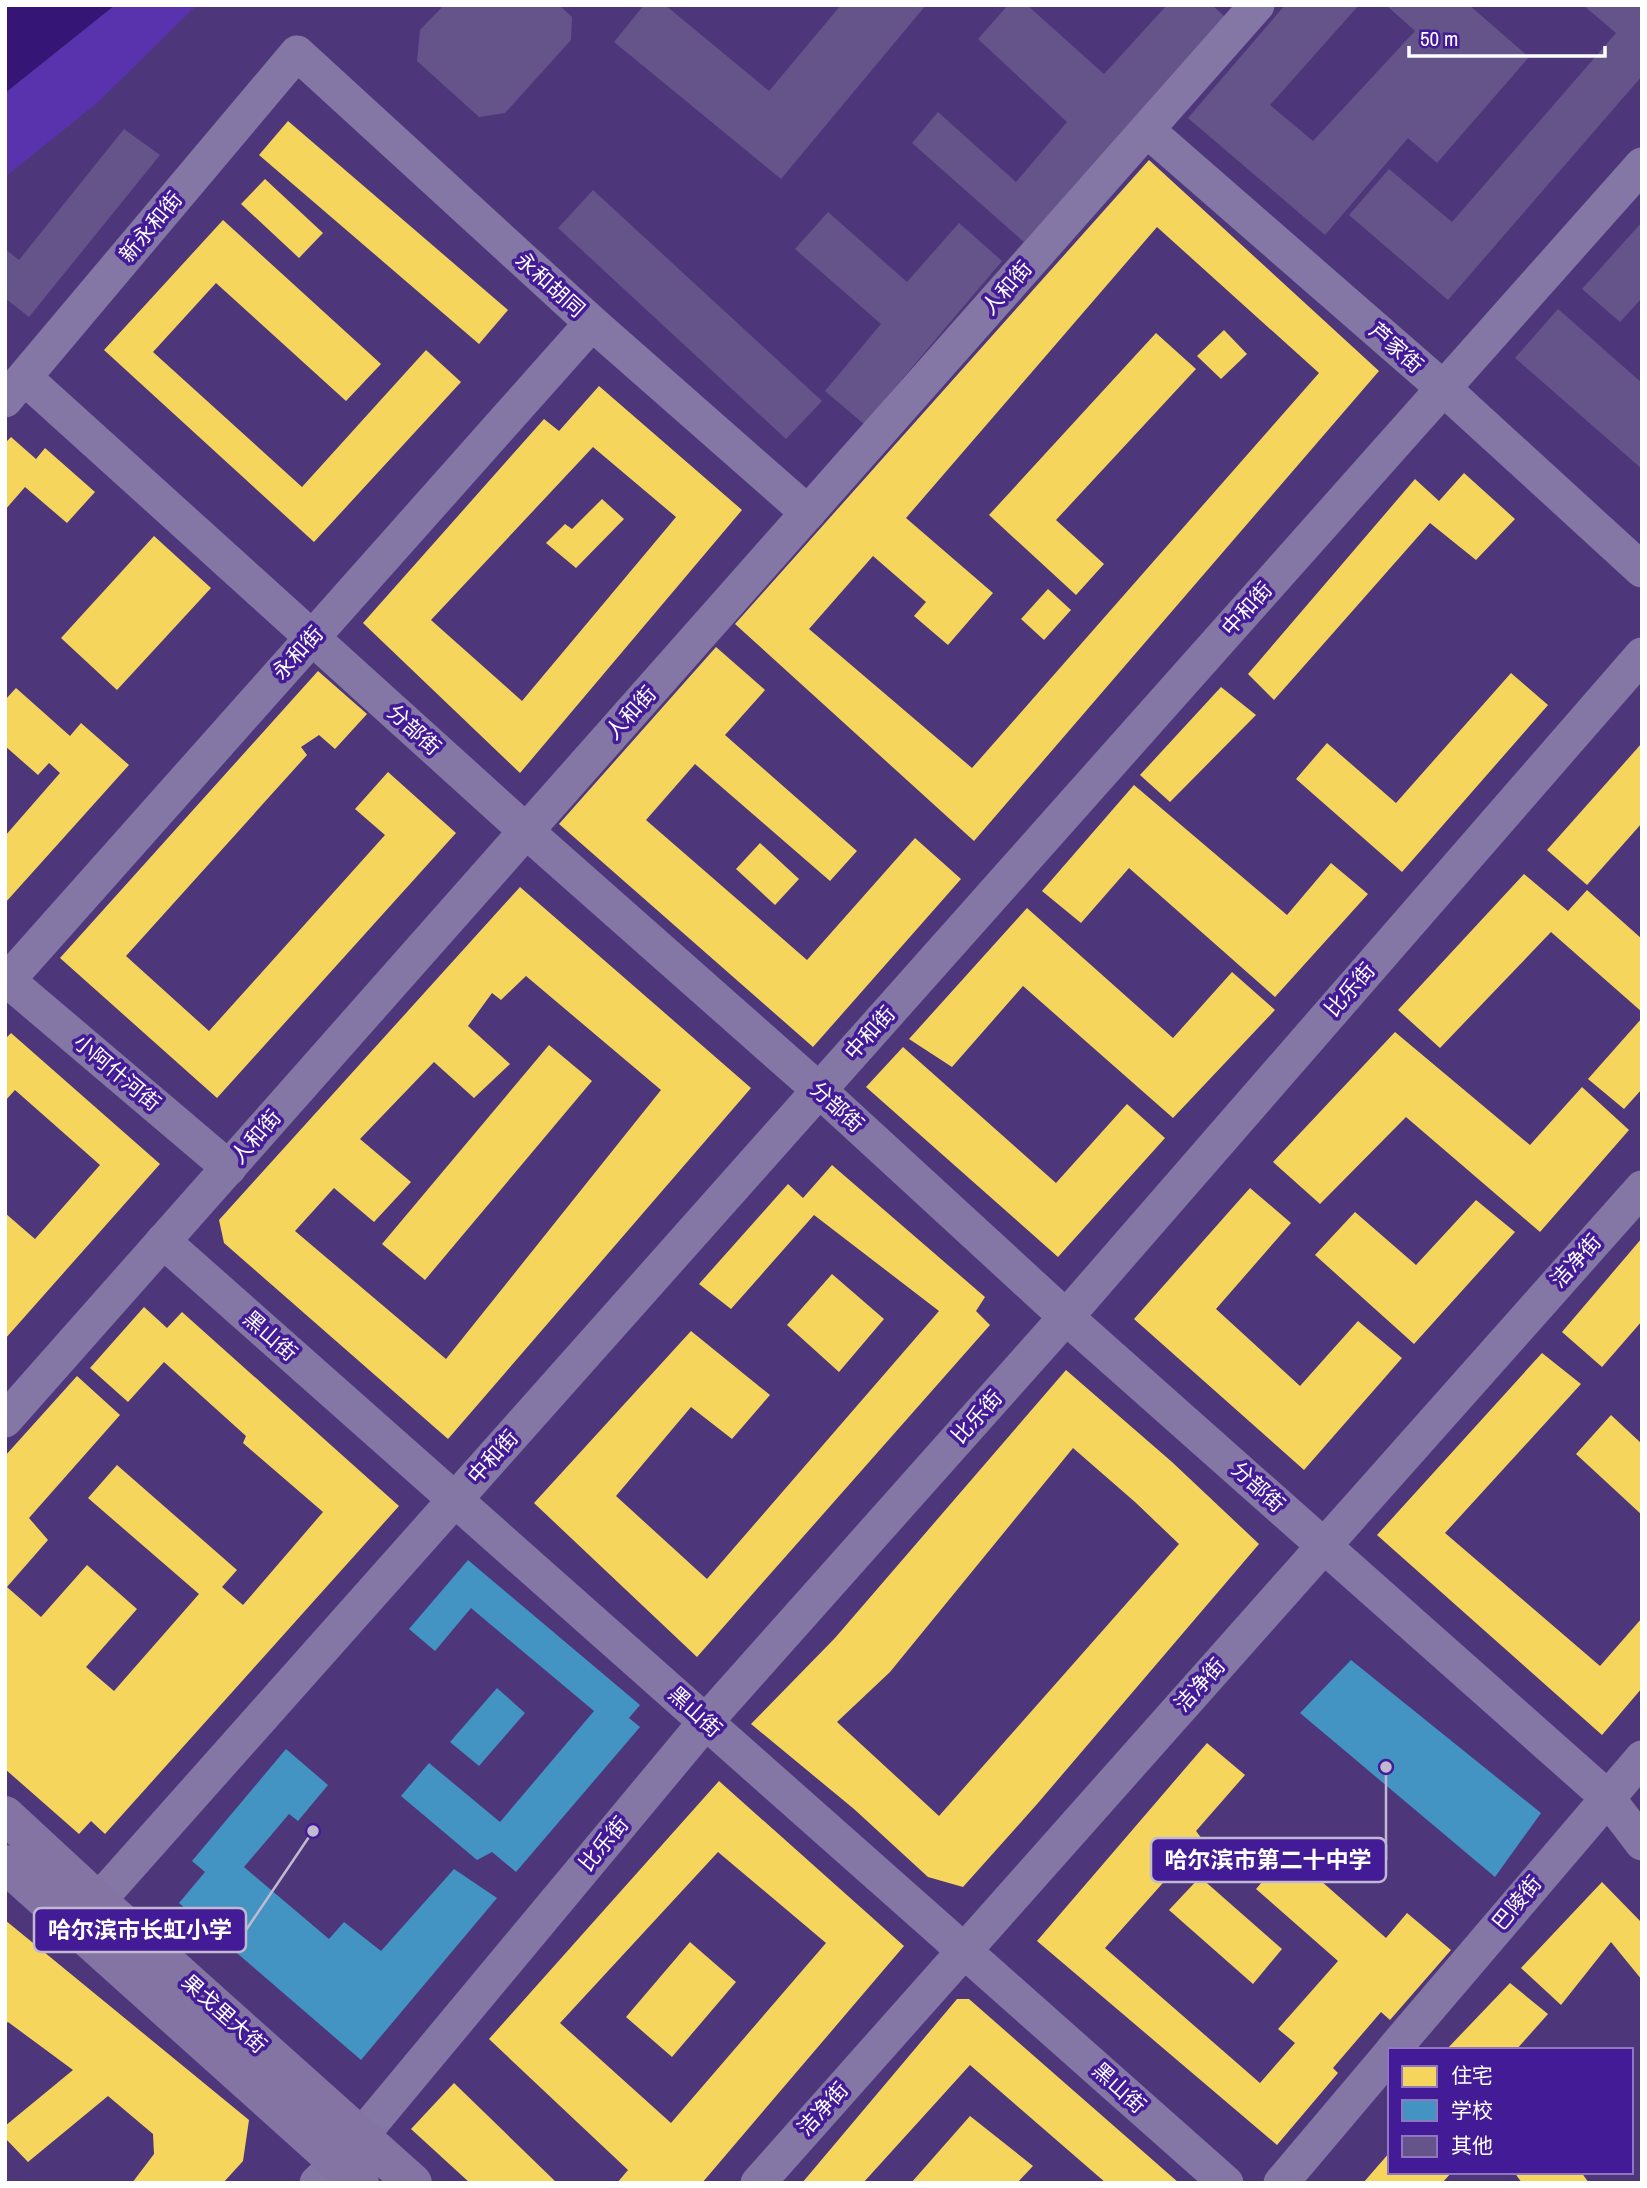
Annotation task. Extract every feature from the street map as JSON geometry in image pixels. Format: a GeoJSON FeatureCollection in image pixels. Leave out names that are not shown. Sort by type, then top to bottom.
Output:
{"type":"FeatureCollection","features":[{"type":"Feature","properties":{"kind":"main road","name":"果戈里大街"},"geometry":{"type":"LineString","coordinates":[[5,1815],[98,1901],[344,2166]]}},
{"type":"Feature","properties":{"kind":"main road","name":"果戈里大街"},"geometry":{"type":"LineString","coordinates":[[5,1864],[344,2166],[413,2183]]}},
{"type":"Feature","properties":{"kind":"street","name":"人和街"},"geometry":{"type":"LineString","coordinates":[[5,1420],[1257,5]]}},
{"type":"Feature","properties":{"kind":"street","name":"永和胡同"},"geometry":{"type":"LineString","coordinates":[[297,53],[592,323],[808,513]]}},
{"type":"Feature","properties":{"kind":"street","name":"新永和街"},"geometry":{"type":"LineString","coordinates":[[15,389],[297,53]]}},
{"type":"Feature","properties":{"kind":"street","name":"芦家街"},"geometry":{"type":"LineString","coordinates":[[1147,130],[1443,388],[1642,570]]}},
{"type":"Feature","properties":{"kind":"street","name":"中和街"},"geometry":{"type":"LineString","coordinates":[[98,1901],[1642,165]]}},
{"type":"Feature","properties":{"kind":"street","name":"永和街"},"geometry":{"type":"LineString","coordinates":[[6,980],[592,323]]}},
{"type":"Feature","properties":{"kind":"street","name":"分部街"},"geometry":{"type":"LineString","coordinates":[[15,389],[311,638],[819,1090],[1066,1317],[1607,1797],[1642,1843]]}},
{"type":"Feature","properties":{"kind":"street","name":"比乐街"},"geometry":{"type":"LineString","coordinates":[[344,2166],[706,1722],[1066,1317],[1642,655]]}},
{"type":"Feature","properties":{"kind":"street","name":"小阿什河街"},"geometry":{"type":"LineString","coordinates":[[6,980],[229,1168]]}},
{"type":"Feature","properties":{"kind":"street","name":"洁净街"},"geometry":{"type":"LineString","coordinates":[[758,2183],[1642,1188]]}},
{"type":"Feature","properties":{"kind":"street","name":"黑山街"},"geometry":{"type":"LineString","coordinates":[[163,1241],[1226,2183]]}},
{"type":"Feature","properties":{"kind":"street","name":"巴陵街"},"geometry":{"type":"LineString","coordinates":[[1396,2048],[1642,1758]]}},
{"type":"Feature","properties":{"kind":"street"},"geometry":{"type":"LineString","coordinates":[[1281,2183],[1388,2056]]}},
{"type":"Feature","properties":{"kind":"shaded area"},"geometry":{"type":"Polygon","coordinates":[[[5,5],[115,5],[5,93],[5,5]]]}},
{"type":"Feature","properties":{"kind":"shaded area"},"geometry":{"type":"Polygon","coordinates":[[[115,5],[197,5],[97,103],[5,177],[5,93],[115,5]]]}},
{"type":"Feature","properties":{"kind":"building: 住宅"},"geometry":{"type":"Polygon","coordinates":[[[288,121],[508,310],[479,344],[259,155],[288,121]]]}},
{"type":"Feature","properties":{"kind":"building: 住宅"},"geometry":{"type":"Polygon","coordinates":[[[1149,160],[1379,371],[974,841],[735,624],[1149,160]],[[1157,227],[906,518],[993,593],[948,645],[914,616],[926,602],[873,556],[809,629],[972,768],[1319,373],[1157,227]]]}},
{"type":"Feature","properties":{"kind":"building: 住宅"},"geometry":{"type":"Polygon","coordinates":[[[265,179],[323,233],[299,258],[241,204],[265,179]]]}},
{"type":"Feature","properties":{"kind":"building: 住宅"},"geometry":{"type":"Polygon","coordinates":[[[223,220],[381,364],[346,401],[216,283],[153,352],[302,487],[426,350],[461,382],[314,542],[104,350],[223,220]]]}},
{"type":"Feature","properties":{"kind":"building: 住宅"},"geometry":{"type":"Polygon","coordinates":[[[1224,330],[1247,354],[1221,379],[1197,356],[1224,330]]]}},
{"type":"Feature","properties":{"kind":"building: 住宅"},"geometry":{"type":"Polygon","coordinates":[[[1156,333],[1196,369],[1056,520],[1104,564],[1076,595],[989,515],[1156,333]]]}},
{"type":"Feature","properties":{"kind":"building: 住宅"},"geometry":{"type":"Polygon","coordinates":[[[599,386],[742,510],[520,773],[363,623],[544,419],[559,431],[599,386]],[[593,447],[431,620],[522,701],[676,517],[593,447]]]}},
{"type":"Feature","properties":{"kind":"building: 住宅"},"geometry":{"type":"Polygon","coordinates":[[[11,437],[36,459],[45,448],[95,492],[67,523],[25,487],[5,510],[5,443],[11,437]]]}},
{"type":"Feature","properties":{"kind":"building: 住宅"},"geometry":{"type":"Polygon","coordinates":[[[1464,473],[1515,519],[1476,560],[1430,523],[1274,700],[1248,674],[1415,479],[1439,501],[1464,473]]]}},
{"type":"Feature","properties":{"kind":"building: 住宅"},"geometry":{"type":"Polygon","coordinates":[[[602,499],[624,519],[576,568],[546,543],[565,524],[572,529],[602,499]]]}},
{"type":"Feature","properties":{"kind":"building: 住宅"},"geometry":{"type":"Polygon","coordinates":[[[154,536],[211,588],[117,690],[61,638],[154,536]]]}},
{"type":"Feature","properties":{"kind":"building: 住宅"},"geometry":{"type":"Polygon","coordinates":[[[1048,589],[1071,610],[1044,640],[1021,619],[1048,589]]]}},
{"type":"Feature","properties":{"kind":"building: 住宅"},"geometry":{"type":"Polygon","coordinates":[[[716,647],[765,690],[725,735],[857,851],[830,881],[695,764],[646,820],[807,960],[915,838],[961,879],[813,1047],[559,824],[716,647]]]}},
{"type":"Feature","properties":{"kind":"building: 住宅"},"geometry":{"type":"Polygon","coordinates":[[[318,671],[367,714],[335,749],[319,735],[301,747],[307,755],[126,956],[209,1031],[385,835],[355,809],[388,772],[456,833],[217,1098],[60,958],[318,671]]]}},
{"type":"Feature","properties":{"kind":"building: 住宅"},"geometry":{"type":"Polygon","coordinates":[[[1511,673],[1548,705],[1402,872],[1296,779],[1327,743],[1396,803],[1511,673]]]}},
{"type":"Feature","properties":{"kind":"building: 住宅"},"geometry":{"type":"Polygon","coordinates":[[[1221,687],[1256,715],[1170,802],[1140,775],[1221,687]]]}},
{"type":"Feature","properties":{"kind":"building: 住宅"},"geometry":{"type":"Polygon","coordinates":[[[16,688],[70,736],[81,723],[129,765],[5,903],[5,836],[60,773],[49,763],[38,775],[5,746],[5,700],[16,688]]]}},
{"type":"Feature","properties":{"kind":"building: 住宅"},"geometry":{"type":"Polygon","coordinates":[[[1642,743],[1642,823],[1587,885],[1547,850],[1642,743]]]}},
{"type":"Feature","properties":{"kind":"building: 住宅"},"geometry":{"type":"Polygon","coordinates":[[[1134,785],[1287,915],[1331,863],[1368,894],[1275,997],[1129,868],[1081,923],[1042,891],[1134,785]]]}},
{"type":"Feature","properties":{"kind":"building: 住宅"},"geometry":{"type":"Polygon","coordinates":[[[760,843],[799,879],[775,905],[736,869],[760,843]]]}},
{"type":"Feature","properties":{"kind":"building: 住宅"},"geometry":{"type":"Polygon","coordinates":[[[1524,874],[1568,911],[1587,890],[1642,939],[1642,1012],[1551,932],[1440,1048],[1398,1010],[1524,874]]]}},
{"type":"Feature","properties":{"kind":"building: 住宅"},"geometry":{"type":"Polygon","coordinates":[[[520,887],[751,1088],[448,1439],[224,1243],[219,1220],[520,887]],[[526,976],[501,1000],[492,993],[468,1026],[510,1064],[474,1098],[434,1062],[360,1139],[411,1182],[374,1222],[334,1188],[295,1231],[446,1359],[661,1090],[526,976]]]}},
{"type":"Feature","properties":{"kind":"building: 住宅"},"geometry":{"type":"Polygon","coordinates":[[[1027,908],[1173,1038],[1232,972],[1275,1010],[1173,1118],[1023,986],[952,1067],[909,1039],[1027,908]]]}},
{"type":"Feature","properties":{"kind":"building: 住宅"},"geometry":{"type":"Polygon","coordinates":[[[1642,1018],[1642,1089],[1624,1109],[1588,1079],[1642,1018]]]}},
{"type":"Feature","properties":{"kind":"building: 住宅"},"geometry":{"type":"Polygon","coordinates":[[[1395,1032],[1530,1145],[1582,1087],[1629,1130],[1540,1232],[1406,1117],[1320,1204],[1273,1162],[1395,1032]]]}},
{"type":"Feature","properties":{"kind":"building: 住宅"},"geometry":{"type":"Polygon","coordinates":[[[11,1033],[160,1164],[5,1339],[5,1213],[35,1239],[100,1165],[15,1090],[5,1101],[5,1039],[11,1033]]]}},
{"type":"Feature","properties":{"kind":"building: 住宅"},"geometry":{"type":"Polygon","coordinates":[[[549,1045],[592,1081],[425,1280],[382,1244],[549,1045]]]}},
{"type":"Feature","properties":{"kind":"building: 住宅"},"geometry":{"type":"Polygon","coordinates":[[[903,1047],[1056,1183],[1127,1104],[1165,1138],[1058,1257],[866,1087],[903,1047]]]}},
{"type":"Feature","properties":{"kind":"building: 住宅"},"geometry":{"type":"Polygon","coordinates":[[[832,1165],[985,1297],[976,1311],[990,1325],[697,1657],[534,1503],[691,1331],[770,1395],[732,1439],[691,1407],[616,1496],[707,1579],[939,1311],[814,1215],[731,1309],[699,1284],[788,1184],[803,1198],[832,1165]]]}},
{"type":"Feature","properties":{"kind":"building: 住宅"},"geometry":{"type":"Polygon","coordinates":[[[1250,1188],[1291,1223],[1216,1309],[1300,1386],[1358,1321],[1402,1358],[1304,1470],[1134,1319],[1250,1188]]]}},
{"type":"Feature","properties":{"kind":"building: 住宅"},"geometry":{"type":"Polygon","coordinates":[[[1476,1200],[1515,1232],[1414,1344],[1315,1255],[1355,1212],[1416,1265],[1476,1200]]]}},
{"type":"Feature","properties":{"kind":"building: 住宅"},"geometry":{"type":"Polygon","coordinates":[[[1642,1238],[1642,1321],[1602,1367],[1562,1332],[1642,1238]]]}},
{"type":"Feature","properties":{"kind":"building: 住宅"},"geometry":{"type":"Polygon","coordinates":[[[832,1274],[884,1319],[839,1372],[787,1325],[832,1274]]]}},
{"type":"Feature","properties":{"kind":"building: 住宅"},"geometry":{"type":"Polygon","coordinates":[[[144,1307],[167,1328],[182,1312],[399,1506],[105,1834],[91,1821],[79,1834],[5,1769],[5,1456],[77,1376],[120,1415],[29,1518],[48,1540],[7,1587],[41,1617],[87,1565],[137,1609],[86,1667],[114,1691],[199,1594],[88,1498],[117,1465],[237,1570],[222,1587],[243,1605],[323,1512],[243,1443],[246,1436],[164,1362],[128,1402],[90,1368],[144,1307]]]}},
{"type":"Feature","properties":{"kind":"building: 住宅"},"geometry":{"type":"Polygon","coordinates":[[[1542,1353],[1581,1384],[1445,1533],[1600,1666],[1642,1618],[1642,1688],[1602,1735],[1377,1535],[1542,1353]]]}},
{"type":"Feature","properties":{"kind":"building: 住宅"},"geometry":{"type":"Polygon","coordinates":[[[1066,1370],[1172,1462],[1259,1544],[963,1887],[928,1877],[854,1809],[751,1724],[835,1638],[1066,1370]],[[1073,1448],[890,1672],[837,1722],[939,1816],[1179,1544],[1073,1448]]]}},
{"type":"Feature","properties":{"kind":"building: 住宅"},"geometry":{"type":"Polygon","coordinates":[[[1611,1415],[1642,1444],[1642,1515],[1576,1454],[1611,1415]]]}},
{"type":"Feature","properties":{"kind":"building: 住宅"},"geometry":{"type":"Polygon","coordinates":[[[1207,1743],[1245,1775],[1196,1831],[1202,1839],[1105,1948],[1260,2083],[1295,2043],[1278,2029],[1338,1961],[1256,1889],[1288,1852],[1386,1938],[1407,1913],[1451,1950],[1390,2020],[1381,2012],[1333,2068],[1338,2073],[1277,2145],[1037,1941],[1207,1743]]]}},
{"type":"Feature","properties":{"kind":"building: 住宅"},"geometry":{"type":"Polygon","coordinates":[[[719,1781],[904,1946],[702,2183],[617,2183],[628,2170],[489,2039],[719,1781]],[[718,1852],[560,2023],[671,2123],[826,1943],[718,1852]]]}},
{"type":"Feature","properties":{"kind":"building: 住宅"},"geometry":{"type":"Polygon","coordinates":[[[1200,1877],[1282,1949],[1253,1984],[1169,1910],[1200,1877]]]}},
{"type":"Feature","properties":{"kind":"building: 住宅"},"geometry":{"type":"Polygon","coordinates":[[[1602,1882],[1642,1923],[1642,1980],[1611,1942],[1561,2005],[1521,1968],[1602,1882]]]}},
{"type":"Feature","properties":{"kind":"building: 住宅"},"geometry":{"type":"Polygon","coordinates":[[[5,1920],[249,2120],[243,2161],[223,2183],[132,2183],[154,2154],[153,2134],[108,2096],[28,2162],[5,2138],[5,2126],[73,2070],[8,2022],[5,2024],[5,1920]]]}},
{"type":"Feature","properties":{"kind":"building: 住宅"},"geometry":{"type":"Polygon","coordinates":[[[690,1942],[736,1982],[672,2057],[626,2017],[690,1942]]]}},
{"type":"Feature","properties":{"kind":"building: 住宅"},"geometry":{"type":"Polygon","coordinates":[[[1510,1983],[1548,2014],[1518,2048],[1448,2048],[1510,1983]]]}},
{"type":"Feature","properties":{"kind":"building: 住宅"},"geometry":{"type":"Polygon","coordinates":[[[957,1999],[969,1999],[1179,2183],[1106,2183],[970,2065],[863,2183],[802,2183],[957,1999]]]}},
{"type":"Feature","properties":{"kind":"building: 住宅"},"geometry":{"type":"Polygon","coordinates":[[[454,2083],[557,2183],[470,2183],[411,2129],[454,2083]]]}},
{"type":"Feature","properties":{"kind":"building: 住宅"},"geometry":{"type":"Polygon","coordinates":[[[970,2116],[1033,2166],[1017,2183],[911,2183],[970,2116]]]}},
{"type":"Feature","properties":{"kind":"building: 住宅"},"geometry":{"type":"Polygon","coordinates":[[[1388,2154],[1388,2174],[1450,2174],[1442,2183],[1363,2183],[1388,2154]]]}},
{"type":"Feature","properties":{"kind":"building: 住宅"},"geometry":{"type":"Polygon","coordinates":[[[1515,2174],[1582,2174],[1589,2183],[1522,2183],[1515,2174]]]}},
{"type":"Feature","properties":{"kind":"building: 学校"},"geometry":{"type":"Polygon","coordinates":[[[468,1560],[640,1705],[629,1718],[640,1727],[516,1872],[492,1852],[477,1860],[401,1796],[429,1763],[500,1822],[594,1711],[471,1608],[435,1651],[409,1629],[468,1560]]]}},
{"type":"Feature","properties":{"kind":"building: 学校"},"geometry":{"type":"Polygon","coordinates":[[[1351,1660],[1541,1813],[1495,1877],[1300,1713],[1351,1660]]]}},
{"type":"Feature","properties":{"kind":"building: 学校"},"geometry":{"type":"Polygon","coordinates":[[[497,1688],[525,1713],[479,1766],[450,1742],[497,1688]]]}},
{"type":"Feature","properties":{"kind":"building: 学校"},"geometry":{"type":"Polygon","coordinates":[[[286,1749],[328,1785],[298,1821],[289,1814],[244,1867],[329,1939],[344,1922],[381,1951],[454,1869],[497,1898],[361,2060],[179,1903],[205,1872],[192,1861],[286,1749]]]}},
{"type":"Feature","properties":{"kind":"building: 其他"},"geometry":{"type":"Polygon","coordinates":[[[444,5],[559,5],[572,17],[571,40],[505,113],[479,117],[417,61],[420,30],[444,5]]]}},
{"type":"Feature","properties":{"kind":"building: 其他"},"geometry":{"type":"Polygon","coordinates":[[[644,5],[665,5],[769,91],[841,5],[926,5],[781,179],[614,42],[644,5]]]}},
{"type":"Feature","properties":{"kind":"building: 其他"},"geometry":{"type":"Polygon","coordinates":[[[1008,5],[1027,5],[1104,74],[1167,5],[1212,5],[1225,17],[1024,242],[912,143],[938,112],[1016,182],[1067,122],[978,39],[1008,5]]]}},
{"type":"Feature","properties":{"kind":"building: 其他"},"geometry":{"type":"Polygon","coordinates":[[[1285,5],[1359,5],[1270,105],[1313,141],[1415,31],[1386,5],[1469,5],[1529,57],[1437,163],[1408,138],[1325,235],[1188,118],[1285,5]]]}},
{"type":"Feature","properties":{"kind":"building: 其他"},"geometry":{"type":"Polygon","coordinates":[[[1583,5],[1642,5],[1642,76],[1448,300],[1349,215],[1389,169],[1452,222],[1616,33],[1583,5]]]}},
{"type":"Feature","properties":{"kind":"building: 其他"},"geometry":{"type":"Polygon","coordinates":[[[124,129],[160,155],[29,317],[5,298],[5,249],[19,260],[124,129]]]}},
{"type":"Feature","properties":{"kind":"building: 其他"},"geometry":{"type":"Polygon","coordinates":[[[593,190],[822,401],[786,439],[558,228],[593,190]]]}},
{"type":"Feature","properties":{"kind":"building: 其他"},"geometry":{"type":"Polygon","coordinates":[[[828,212],[907,282],[959,223],[1002,261],[864,424],[825,391],[881,324],[795,249],[828,212]]]}},
{"type":"Feature","properties":{"kind":"building: 其他"},"geometry":{"type":"Polygon","coordinates":[[[1642,222],[1642,298],[1620,322],[1582,289],[1642,222]]]}},
{"type":"Feature","properties":{"kind":"building: 其他"},"geometry":{"type":"Polygon","coordinates":[[[1558,309],[1642,383],[1642,469],[1515,358],[1558,309]]]}},
{"type":"Feature","properties":{"kind":"place","name":"哈尔滨市第二十中学"},"geometry":{"type":"Point","coordinates":[1386,1767]}},
{"type":"Feature","properties":{"kind":"place","name":"哈尔滨市长虹小学"},"geometry":{"type":"Point","coordinates":[313,1831]}}]}
